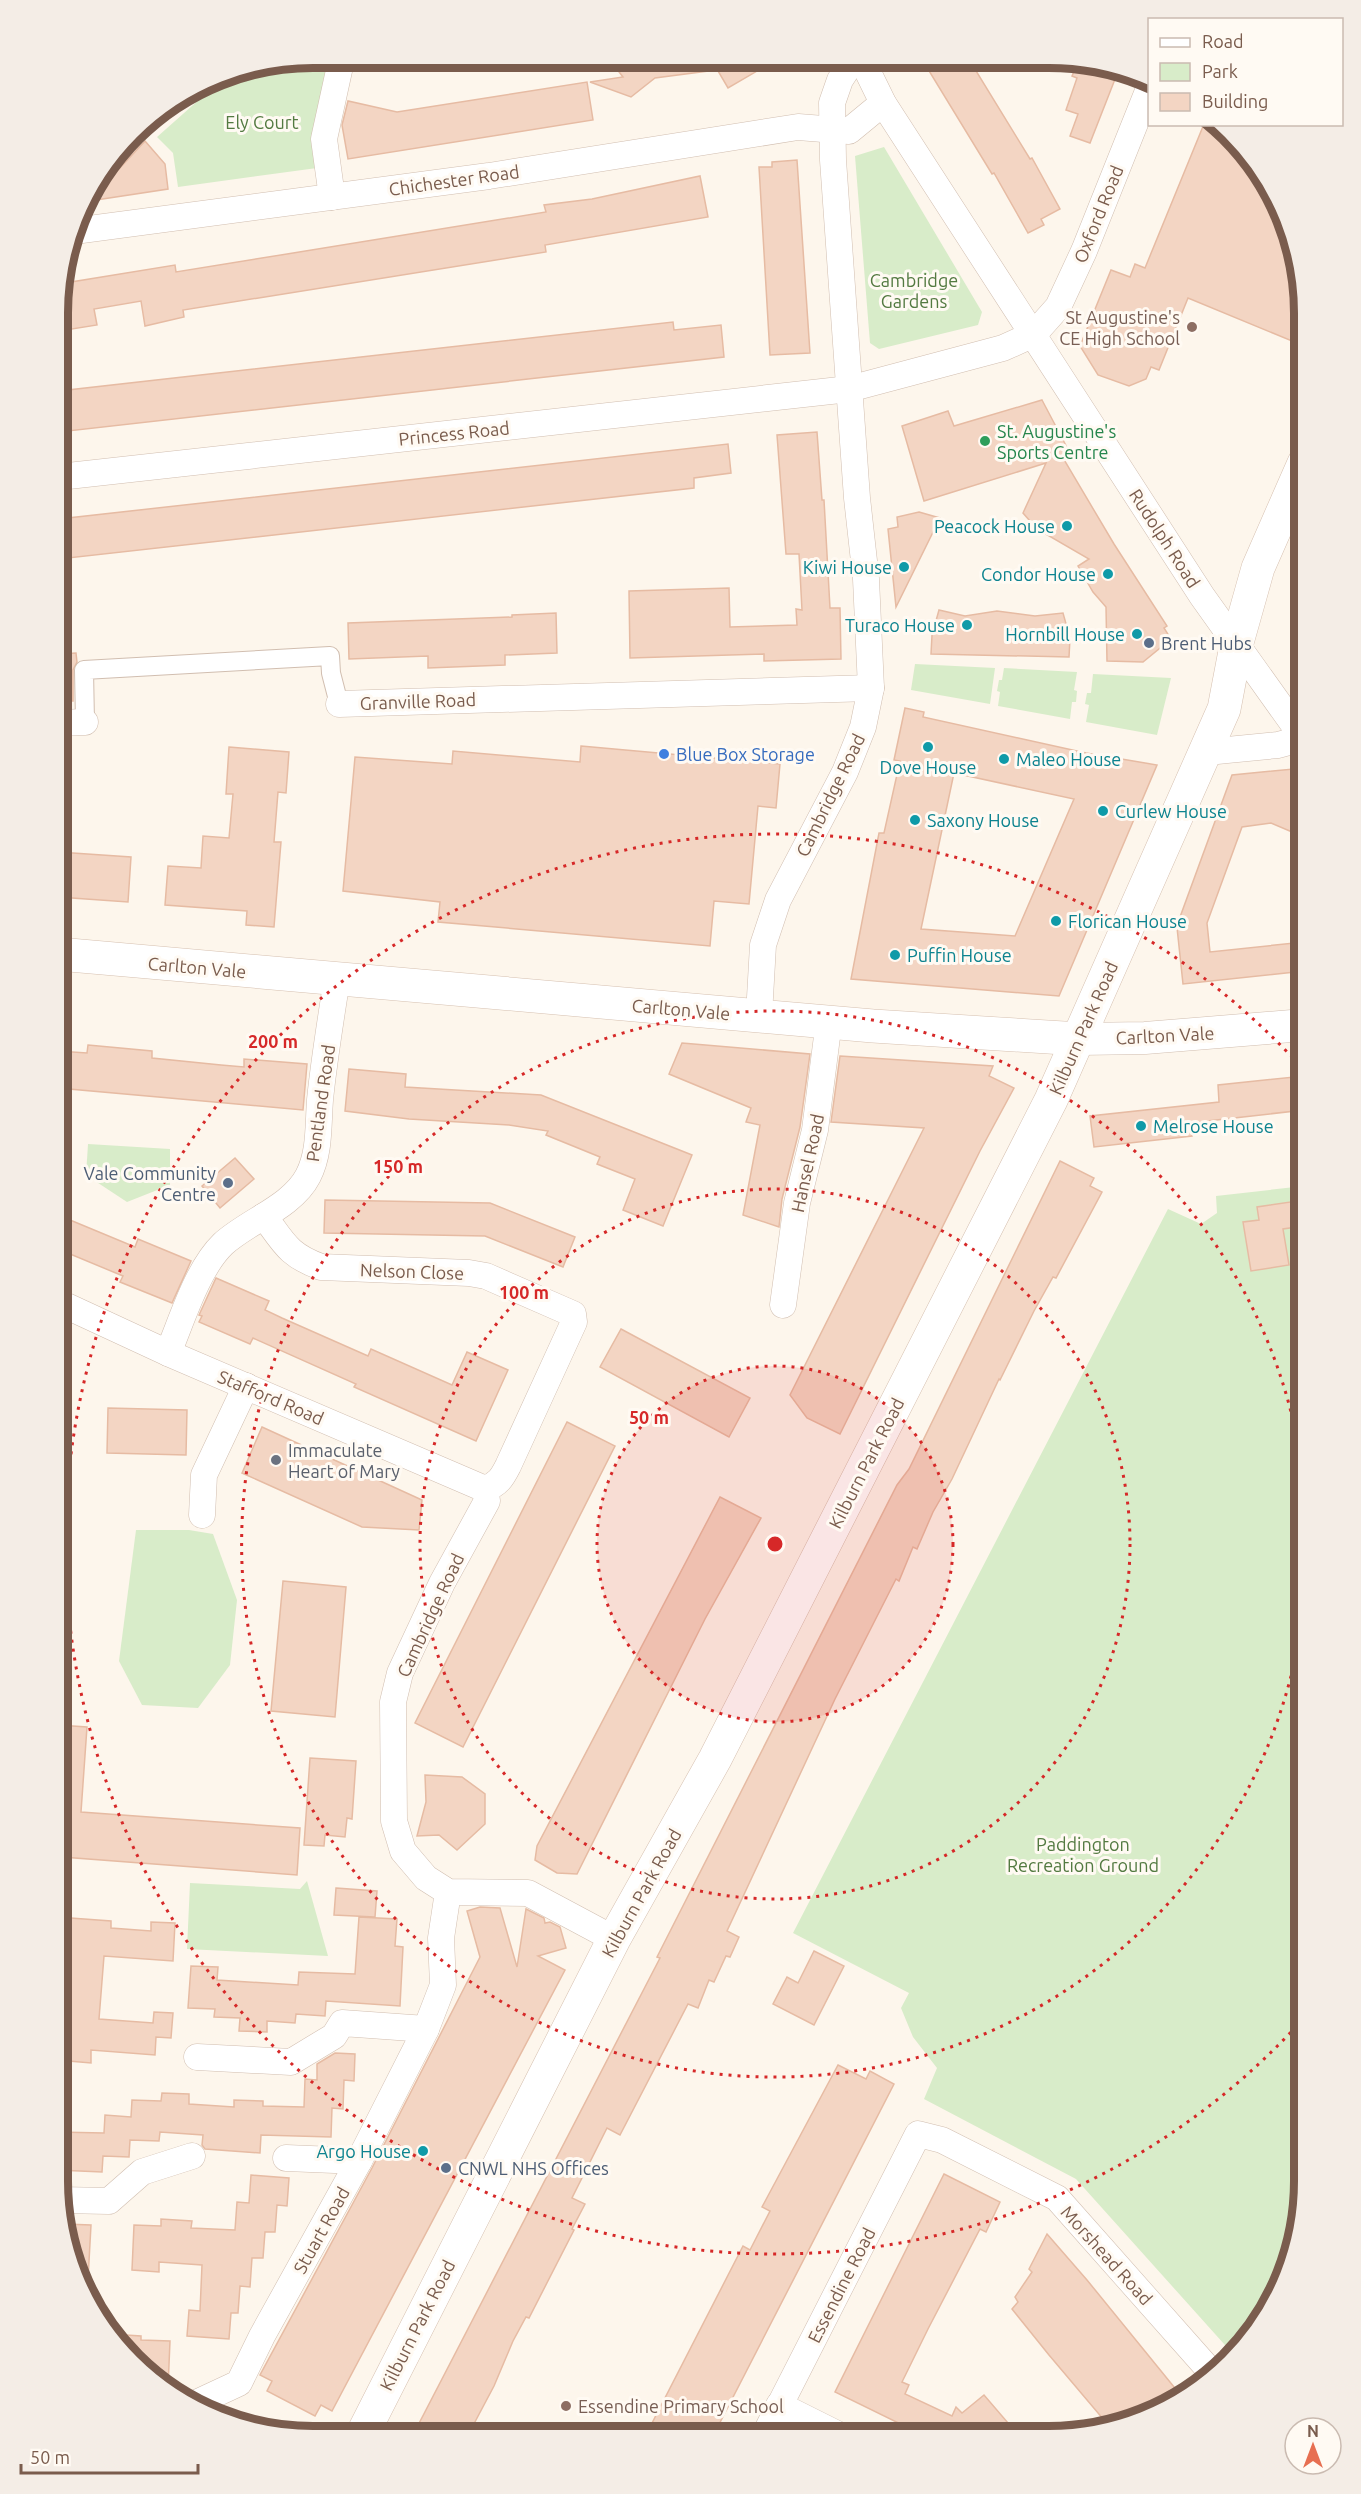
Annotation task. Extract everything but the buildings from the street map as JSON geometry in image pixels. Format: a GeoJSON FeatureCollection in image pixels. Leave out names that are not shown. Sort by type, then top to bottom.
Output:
{"type":"FeatureCollection","features":[{"type":"Feature","properties":{"kind":"main road","name":"Kilburn Park Road"},"geometry":{"type":"LineString","coordinates":[[367,2426],[614,1939],[716,1759],[1051,1100],[1207,752],[1224,709],[1236,646],[1258,568],[1294,486]]}},
{"type":"Feature","properties":{"kind":"main road","name":"Carlton Vale"},"geometry":{"type":"LineString","coordinates":[[68,955],[829,1021],[1080,1039]]}},
{"type":"Feature","properties":{"kind":"street"},"geometry":{"type":"LineString","coordinates":[[332,197],[324,139],[340,68]]}},
{"type":"Feature","properties":{"kind":"street"},"geometry":{"type":"LineString","coordinates":[[848,68],[836,90],[832,103],[849,389],[1003,348],[1034,334],[883,103],[866,68]]}},
{"type":"Feature","properties":{"kind":"street","name":"Oxford Road"},"geometry":{"type":"LineString","coordinates":[[1034,334],[1058,307],[1084,251],[1148,89]]}},
{"type":"Feature","properties":{"kind":"street"},"geometry":{"type":"LineString","coordinates":[[833,131],[849,131],[883,103]]}},
{"type":"Feature","properties":{"kind":"street","name":"Chichester Road"},"geometry":{"type":"LineString","coordinates":[[82,230],[489,176],[798,127],[833,131]]}},
{"type":"Feature","properties":{"kind":"street","name":"Rudolph Road"},"geometry":{"type":"LineString","coordinates":[[1034,334],[1236,646],[1294,725]]}},
{"type":"Feature","properties":{"kind":"street","name":"Princess Road"},"geometry":{"type":"LineString","coordinates":[[68,476],[849,389]]}},
{"type":"Feature","properties":{"kind":"street","name":"Cambridge Road"},"geometry":{"type":"LineString","coordinates":[[759,1015],[763,945],[774,911],[845,772],[863,727],[871,688],[866,579],[849,389]]}},
{"type":"Feature","properties":{"kind":"street","name":"Granville Road"},"geometry":{"type":"LineString","coordinates":[[68,723],[86,722],[84,670],[330,656],[331,673],[339,704],[871,688]]}},
{"type":"Feature","properties":{"kind":"street","name":"Rudolph Road"},"geometry":{"type":"LineString","coordinates":[[1207,752],[1278,745],[1294,741]]}},
{"type":"Feature","properties":{"kind":"street","name":"Pentland Road"},"geometry":{"type":"LineString","coordinates":[[168,1353],[209,1262],[239,1231],[288,1199],[308,1178],[316,1155],[320,1100],[337,978]]}},
{"type":"Feature","properties":{"kind":"street","name":"Hansel Road"},"geometry":{"type":"LineString","coordinates":[[783,1305],[797,1203],[815,1130],[829,1021]]}},
{"type":"Feature","properties":{"kind":"street","name":"Carlton Vale"},"geometry":{"type":"LineString","coordinates":[[1080,1039],[1145,1038],[1294,1026]]}},
{"type":"Feature","properties":{"kind":"street","name":"Nelson Close"},"geometry":{"type":"LineString","coordinates":[[264,1216],[291,1253],[303,1261],[321,1267],[478,1274],[573,1314],[574,1322],[502,1478],[485,1489]]}},
{"type":"Feature","properties":{"kind":"street","name":"Stafford Road"},"geometry":{"type":"LineString","coordinates":[[68,1307],[168,1353],[485,1489]]}},
{"type":"Feature","properties":{"kind":"street"},"geometry":{"type":"LineString","coordinates":[[202,1515],[204,1475],[246,1386]]}},
{"type":"Feature","properties":{"kind":"street","name":"Cambridge Road"},"geometry":{"type":"LineString","coordinates":[[448,1892],[426,1878],[403,1851],[394,1821],[393,1701],[400,1673],[442,1583],[487,1501],[485,1489]]}},
{"type":"Feature","properties":{"kind":"street"},"geometry":{"type":"LineString","coordinates":[[448,1892],[528,1893],[614,1939]]}},
{"type":"Feature","properties":{"kind":"street","name":"Stuart Road"},"geometry":{"type":"LineString","coordinates":[[202,2400],[239,2382],[359,2161],[426,2029],[443,1985],[441,1938],[448,1892]]}},
{"type":"Feature","properties":{"kind":"street"},"geometry":{"type":"LineString","coordinates":[[197,2057],[291,2062],[334,2037],[342,2024],[426,2029]]}},
{"type":"Feature","properties":{"kind":"street","name":"Morshead Road"},"geometry":{"type":"LineString","coordinates":[[918,2134],[942,2140],[1057,2198],[1208,2368]]}},
{"type":"Feature","properties":{"kind":"street","name":"Essendine Road"},"geometry":{"type":"LineString","coordinates":[[769,2426],[918,2134]]}},
{"type":"Feature","properties":{"kind":"street"},"geometry":{"type":"LineString","coordinates":[[68,2200],[109,2201],[142,2172],[192,2156]]}},
{"type":"Feature","properties":{"kind":"street"},"geometry":{"type":"LineString","coordinates":[[286,2158],[359,2161]]}},
{"type":"Feature","properties":{"kind":"street"},"geometry":{"type":"LineString","coordinates":[[779,2405],[821,2426]]}},
{"type":"Feature","properties":{"kind":"green space","name":"Ely Court"},"geometry":{"type":"Polygon","coordinates":[[[297,68],[331,68],[317,168],[178,187],[173,153],[157,137],[209,90],[219,86],[265,72],[297,68]]]}},
{"type":"Feature","properties":{"kind":"green space","name":"Cambridge Gardens"},"geometry":{"type":"Polygon","coordinates":[[[884,147],[982,312],[978,325],[879,349],[870,343],[855,156],[884,147]]]}},
{"type":"Feature","properties":{"kind":"green space"},"geometry":{"type":"Polygon","coordinates":[[[915,664],[995,668],[990,704],[911,690],[915,664]]]}},
{"type":"Feature","properties":{"kind":"green space"},"geometry":{"type":"Polygon","coordinates":[[[1004,668],[1077,672],[1074,690],[1077,691],[1076,702],[1072,702],[1070,719],[998,706],[1000,692],[997,691],[1004,668]]]}},
{"type":"Feature","properties":{"kind":"green space"},"geometry":{"type":"Polygon","coordinates":[[[1093,674],[1171,678],[1157,735],[1086,722],[1089,705],[1085,704],[1087,693],[1091,693],[1093,674]]]}},
{"type":"Feature","properties":{"kind":"green space"},"geometry":{"type":"Polygon","coordinates":[[[88,1144],[170,1149],[170,1185],[127,1202],[86,1175],[88,1144]]]}},
{"type":"Feature","properties":{"kind":"green space","name":"Paddington Recreation Ground"},"geometry":{"type":"Polygon","coordinates":[[[1294,1187],[1294,2181],[1289,2229],[1275,2275],[1261,2304],[1228,2348],[1076,2179],[924,2099],[937,2068],[913,2037],[901,2008],[909,1993],[793,1933],[1168,1209],[1201,1224],[1217,1213],[1216,1196],[1294,1187]]]}},
{"type":"Feature","properties":{"kind":"green space"},"geometry":{"type":"Polygon","coordinates":[[[136,1530],[189,1530],[213,1534],[237,1600],[230,1665],[198,1708],[142,1705],[119,1661],[136,1530]]]}},
{"type":"Feature","properties":{"kind":"green space"},"geometry":{"type":"Polygon","coordinates":[[[307,1881],[328,1956],[187,1949],[190,1883],[300,1889],[307,1881]]]}},
{"type":"Feature","properties":{"kind":"place","name":"St Augustine's CE High School"},"geometry":{"type":"Point","coordinates":[1192,327]}},
{"type":"Feature","properties":{"kind":"place","name":"St. Augustine's Sports Centre"},"geometry":{"type":"Point","coordinates":[985,441]}},
{"type":"Feature","properties":{"kind":"place","name":"Peacock House"},"geometry":{"type":"Point","coordinates":[1067,526]}},
{"type":"Feature","properties":{"kind":"place","name":"Kiwi House"},"geometry":{"type":"Point","coordinates":[904,567]}},
{"type":"Feature","properties":{"kind":"place","name":"Condor House"},"geometry":{"type":"Point","coordinates":[1108,574]}},
{"type":"Feature","properties":{"kind":"place","name":"Turaco House"},"geometry":{"type":"Point","coordinates":[967,625]}},
{"type":"Feature","properties":{"kind":"place","name":"Hornbill House"},"geometry":{"type":"Point","coordinates":[1137,634]}},
{"type":"Feature","properties":{"kind":"place","name":"Brent Hubs"},"geometry":{"type":"Point","coordinates":[1149,643]}},
{"type":"Feature","properties":{"kind":"place","name":"Dove House"},"geometry":{"type":"Point","coordinates":[928,747]}},
{"type":"Feature","properties":{"kind":"place","name":"Blue Box Storage"},"geometry":{"type":"Point","coordinates":[664,754]}},
{"type":"Feature","properties":{"kind":"place","name":"Maleo House"},"geometry":{"type":"Point","coordinates":[1004,759]}},
{"type":"Feature","properties":{"kind":"place","name":"Curlew House"},"geometry":{"type":"Point","coordinates":[1103,811]}},
{"type":"Feature","properties":{"kind":"place","name":"Saxony House"},"geometry":{"type":"Point","coordinates":[915,820]}},
{"type":"Feature","properties":{"kind":"place","name":"Florican House"},"geometry":{"type":"Point","coordinates":[1056,921]}},
{"type":"Feature","properties":{"kind":"place","name":"Puffin House"},"geometry":{"type":"Point","coordinates":[895,955]}},
{"type":"Feature","properties":{"kind":"place","name":"Melrose House"},"geometry":{"type":"Point","coordinates":[1141,1126]}},
{"type":"Feature","properties":{"kind":"place","name":"Vale Community Centre"},"geometry":{"type":"Point","coordinates":[228,1183]}},
{"type":"Feature","properties":{"kind":"place","name":"Immaculate Heart of Mary"},"geometry":{"type":"Point","coordinates":[276,1460]}},
{"type":"Feature","properties":{"kind":"place","name":"Argo House"},"geometry":{"type":"Point","coordinates":[423,2151]}},
{"type":"Feature","properties":{"kind":"place","name":"CNWL NHS Offices"},"geometry":{"type":"Point","coordinates":[446,2168]}},
{"type":"Feature","properties":{"kind":"place","name":"Essendine Primary School"},"geometry":{"type":"Point","coordinates":[566,2406]}}]}
